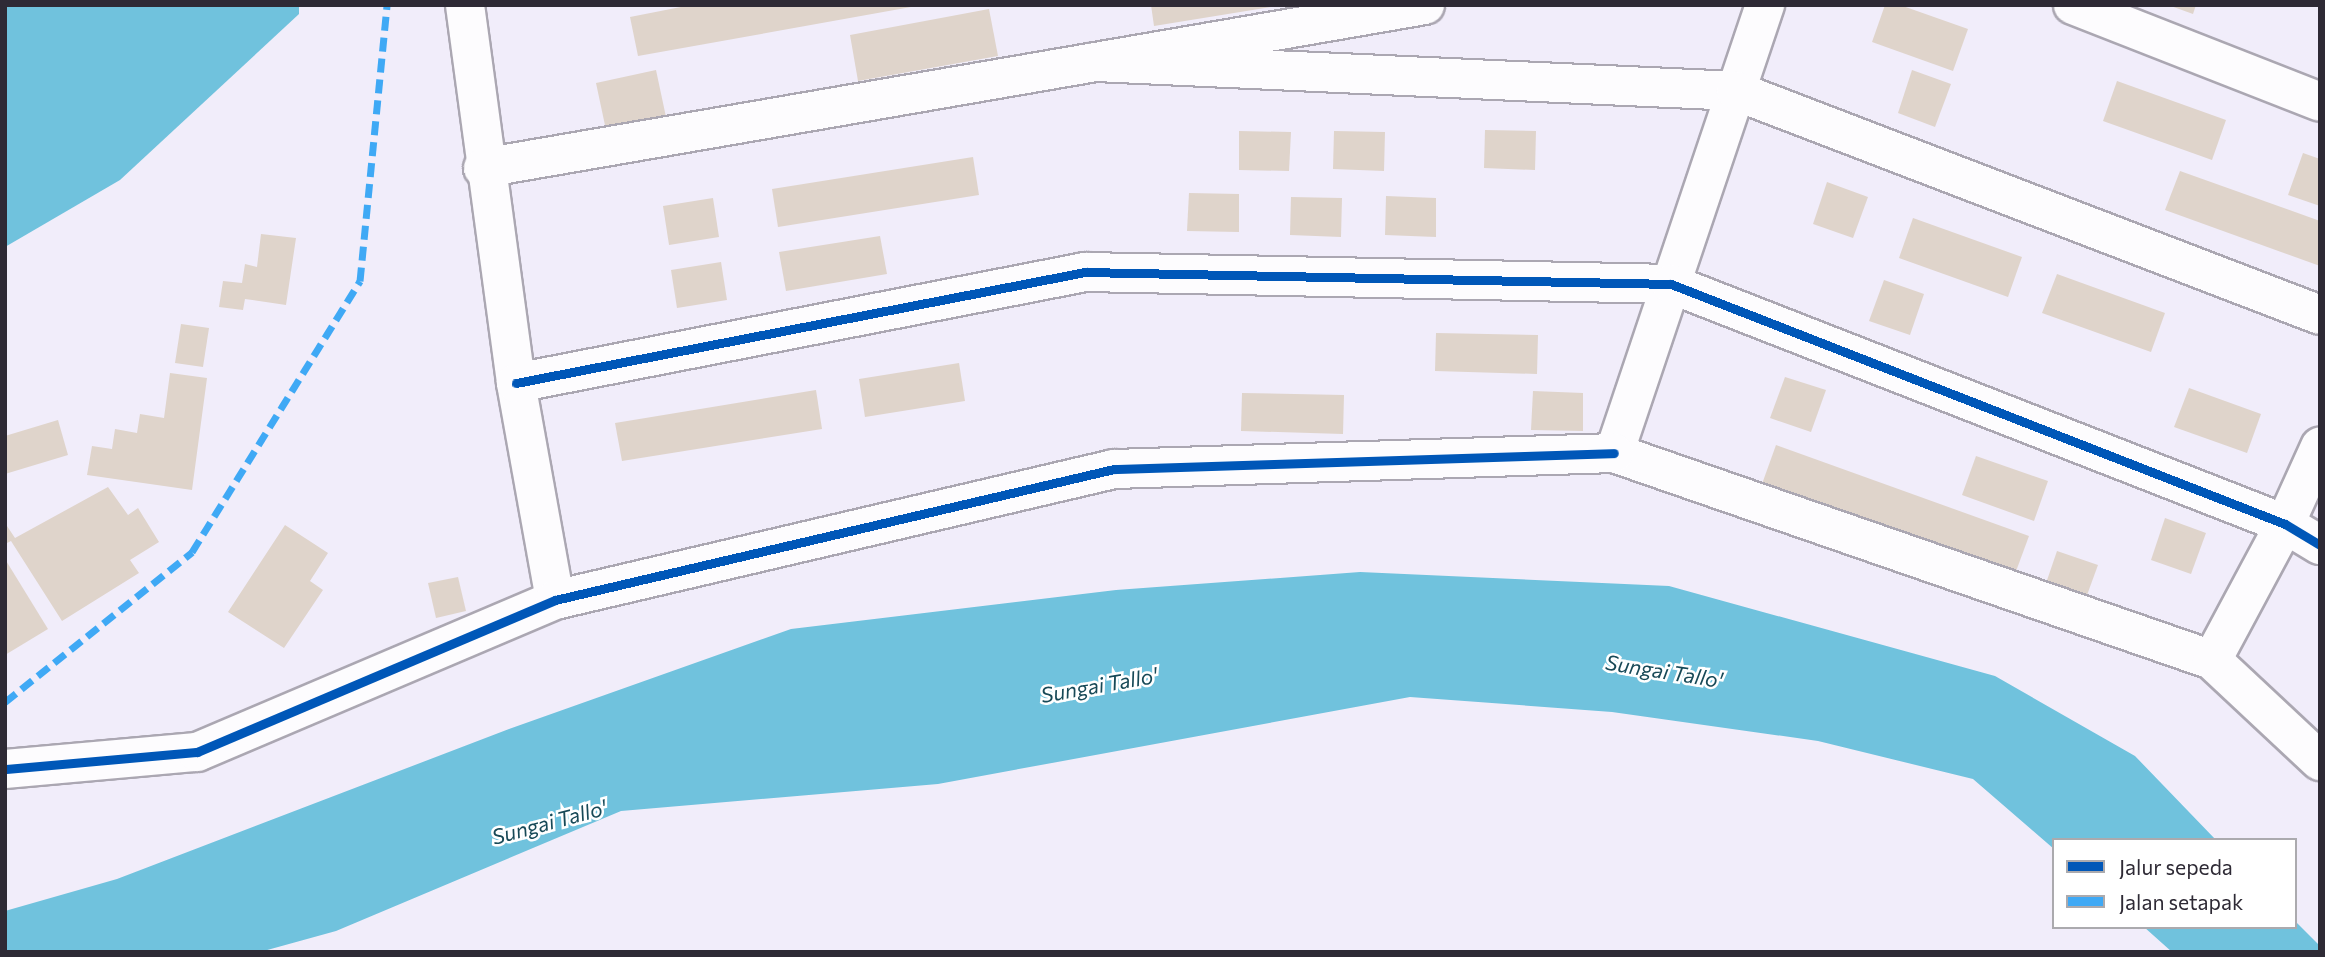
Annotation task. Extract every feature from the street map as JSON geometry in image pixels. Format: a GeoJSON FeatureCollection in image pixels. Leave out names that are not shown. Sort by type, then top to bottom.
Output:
{"type":"FeatureCollection","features":[{"type":"Feature","properties":{"kind":"street"},"geometry":{"type":"LineString","coordinates":[[465,5],[483,168],[516,383],[555,600]]}},
{"type":"Feature","properties":{"kind":"street"},"geometry":{"type":"LineString","coordinates":[[483,168],[1425,5]]}},
{"type":"Feature","properties":{"kind":"street"},"geometry":{"type":"LineString","coordinates":[[1614,453],[1765,5]]}},
{"type":"Feature","properties":{"kind":"street"},"geometry":{"type":"LineString","coordinates":[[2073,5],[2320,102]]}},
{"type":"Feature","properties":{"kind":"street"},"geometry":{"type":"LineString","coordinates":[[1096,62],[1736,91],[2320,315]]}},
{"type":"Feature","properties":{"kind":"street"},"geometry":{"type":"LineString","coordinates":[[516,383],[1085,272],[1671,284],[2285,524],[2320,545]]}},
{"type":"Feature","properties":{"kind":"street"},"geometry":{"type":"LineString","coordinates":[[2212,660],[2285,524],[2320,447]]}},
{"type":"Feature","properties":{"kind":"street"},"geometry":{"type":"LineString","coordinates":[[5,769],[197,752],[555,600],[1114,469],[1614,453],[2212,660],[2320,761]]}},
{"type":"Feature","properties":{"kind":"street"},"geometry":{"type":"LineString","coordinates":[[2285,524],[2320,555]]}},
{"type":"Feature","properties":{"kind":"water"},"geometry":{"type":"Polygon","coordinates":[[[5,5],[299,5],[299,14],[120,180],[5,247],[5,5]]]}},
{"type":"Feature","properties":{"kind":"water","name":"Sungai Tallo'"},"geometry":{"type":"Polygon","coordinates":[[[1360,572],[1669,586],[1995,676],[2135,756],[2214,838],[2052,838],[2052,847],[1973,779],[1818,741],[1612,712],[1410,697],[938,784],[621,811],[336,931],[260,952],[5,952],[5,911],[117,879],[509,729],[791,629],[1116,590],[1360,572]]]}},
{"type":"Feature","properties":{"kind":"water"},"geometry":{"type":"Polygon","coordinates":[[[2297,923],[2320,946],[2320,952],[2172,952],[2146,929],[2297,929],[2297,923]]]}},
{"type":"Feature","properties":{"kind":"building"},"geometry":{"type":"Polygon","coordinates":[[[691,5],[911,7],[638,56],[630,17],[691,5]]]}},
{"type":"Feature","properties":{"kind":"building"},"geometry":{"type":"Polygon","coordinates":[[[1151,5],[1271,5],[1271,7],[1154,26],[1151,5]]]}},
{"type":"Feature","properties":{"kind":"building"},"geometry":{"type":"Polygon","coordinates":[[[1885,5],[1900,5],[1968,29],[1953,71],[1872,42],[1885,5]]]}},
{"type":"Feature","properties":{"kind":"building"},"geometry":{"type":"Polygon","coordinates":[[[2168,5],[2196,5],[2193,14],[2168,5]]]}},
{"type":"Feature","properties":{"kind":"building"},"geometry":{"type":"Polygon","coordinates":[[[989,9],[998,56],[858,81],[850,35],[989,9]]]}},
{"type":"Feature","properties":{"kind":"building"},"geometry":{"type":"Polygon","coordinates":[[[656,70],[666,117],[606,130],[596,83],[656,70]]]}},
{"type":"Feature","properties":{"kind":"building"},"geometry":{"type":"Polygon","coordinates":[[[1912,70],[1951,84],[1935,127],[1898,113],[1912,70]]]}},
{"type":"Feature","properties":{"kind":"building"},"geometry":{"type":"Polygon","coordinates":[[[2117,81],[2226,120],[2212,160],[2103,121],[2117,81]]]}},
{"type":"Feature","properties":{"kind":"building"},"geometry":{"type":"Polygon","coordinates":[[[1485,130],[1536,131],[1535,170],[1484,168],[1485,130]]]}},
{"type":"Feature","properties":{"kind":"building"},"geometry":{"type":"Polygon","coordinates":[[[1239,131],[1291,132],[1289,171],[1239,170],[1239,131]]]}},
{"type":"Feature","properties":{"kind":"building"},"geometry":{"type":"Polygon","coordinates":[[[1334,131],[1385,132],[1384,171],[1333,169],[1334,131]]]}},
{"type":"Feature","properties":{"kind":"building"},"geometry":{"type":"Polygon","coordinates":[[[2303,153],[2320,159],[2320,206],[2288,195],[2303,153]]]}},
{"type":"Feature","properties":{"kind":"building"},"geometry":{"type":"Polygon","coordinates":[[[973,157],[979,195],[778,227],[772,189],[973,157]]]}},
{"type":"Feature","properties":{"kind":"building"},"geometry":{"type":"Polygon","coordinates":[[[2180,171],[2320,221],[2320,266],[2165,210],[2180,171]]]}},
{"type":"Feature","properties":{"kind":"building"},"geometry":{"type":"Polygon","coordinates":[[[1827,182],[1868,197],[1853,238],[1813,224],[1827,182]]]}},
{"type":"Feature","properties":{"kind":"building"},"geometry":{"type":"Polygon","coordinates":[[[1189,193],[1239,194],[1239,232],[1187,231],[1189,193]]]}},
{"type":"Feature","properties":{"kind":"building"},"geometry":{"type":"Polygon","coordinates":[[[1386,196],[1436,198],[1436,237],[1385,235],[1386,196]]]}},
{"type":"Feature","properties":{"kind":"building"},"geometry":{"type":"Polygon","coordinates":[[[1291,197],[1342,198],[1341,237],[1290,235],[1291,197]]]}},
{"type":"Feature","properties":{"kind":"building"},"geometry":{"type":"Polygon","coordinates":[[[713,198],[719,237],[669,245],[663,206],[713,198]]]}},
{"type":"Feature","properties":{"kind":"building"},"geometry":{"type":"Polygon","coordinates":[[[1913,218],[2022,257],[2008,297],[1899,258],[1913,218]]]}},
{"type":"Feature","properties":{"kind":"building"},"geometry":{"type":"Polygon","coordinates":[[[261,234],[296,238],[286,305],[245,299],[243,310],[219,307],[223,281],[242,283],[245,264],[257,267],[261,234]]]}},
{"type":"Feature","properties":{"kind":"building"},"geometry":{"type":"Polygon","coordinates":[[[880,236],[887,274],[786,291],[779,252],[880,236]]]}},
{"type":"Feature","properties":{"kind":"building"},"geometry":{"type":"Polygon","coordinates":[[[721,262],[727,300],[677,308],[671,270],[721,262]]]}},
{"type":"Feature","properties":{"kind":"building"},"geometry":{"type":"Polygon","coordinates":[[[2057,274],[2165,313],[2151,352],[2042,313],[2057,274]]]}},
{"type":"Feature","properties":{"kind":"building"},"geometry":{"type":"Polygon","coordinates":[[[1884,280],[1924,294],[1910,335],[1869,321],[1884,280]]]}},
{"type":"Feature","properties":{"kind":"building"},"geometry":{"type":"Polygon","coordinates":[[[181,324],[209,328],[203,367],[175,363],[181,324]]]}},
{"type":"Feature","properties":{"kind":"building"},"geometry":{"type":"Polygon","coordinates":[[[1436,333],[1538,335],[1537,374],[1435,371],[1436,333]]]}},
{"type":"Feature","properties":{"kind":"building"},"geometry":{"type":"Polygon","coordinates":[[[959,363],[965,401],[865,417],[859,379],[959,363]]]}},
{"type":"Feature","properties":{"kind":"building"},"geometry":{"type":"Polygon","coordinates":[[[170,373],[207,378],[192,490],[87,475],[92,446],[112,449],[115,429],[137,433],[140,414],[164,418],[170,373]]]}},
{"type":"Feature","properties":{"kind":"building"},"geometry":{"type":"Polygon","coordinates":[[[1785,377],[1826,390],[1811,432],[1770,418],[1785,377]]]}},
{"type":"Feature","properties":{"kind":"building"},"geometry":{"type":"Polygon","coordinates":[[[2189,388],[2261,414],[2247,453],[2174,427],[2189,388]]]}},
{"type":"Feature","properties":{"kind":"building"},"geometry":{"type":"Polygon","coordinates":[[[816,390],[822,429],[622,461],[615,423],[816,390]]]}},
{"type":"Feature","properties":{"kind":"building"},"geometry":{"type":"Polygon","coordinates":[[[1533,391],[1583,393],[1583,431],[1531,430],[1533,391]]]}},
{"type":"Feature","properties":{"kind":"building"},"geometry":{"type":"Polygon","coordinates":[[[1242,393],[1344,395],[1343,434],[1241,431],[1242,393]]]}},
{"type":"Feature","properties":{"kind":"building"},"geometry":{"type":"Polygon","coordinates":[[[58,420],[68,455],[5,474],[5,436],[58,420]]]}},
{"type":"Feature","properties":{"kind":"building"},"geometry":{"type":"Polygon","coordinates":[[[1776,445],[2029,536],[2015,574],[1762,484],[1776,445]]]}},
{"type":"Feature","properties":{"kind":"building"},"geometry":{"type":"Polygon","coordinates":[[[1976,456],[2048,481],[2034,521],[1962,495],[1976,456]]]}},
{"type":"Feature","properties":{"kind":"building"},"geometry":{"type":"Polygon","coordinates":[[[108,487],[128,515],[138,508],[159,542],[130,560],[139,573],[62,621],[11,541],[5,544],[5,523],[15,538],[108,487]]]}},
{"type":"Feature","properties":{"kind":"building"},"geometry":{"type":"Polygon","coordinates":[[[2165,518],[2206,533],[2191,574],[2151,560],[2165,518]]]}},
{"type":"Feature","properties":{"kind":"building"},"geometry":{"type":"Polygon","coordinates":[[[285,525],[328,553],[310,581],[323,590],[284,648],[228,612],[285,525]]]}},
{"type":"Feature","properties":{"kind":"building"},"geometry":{"type":"Polygon","coordinates":[[[2057,551],[2098,565],[2083,606],[2043,592],[2057,551]]]}},
{"type":"Feature","properties":{"kind":"building"},"geometry":{"type":"Polygon","coordinates":[[[5,559],[48,629],[5,655],[5,559]]]}},
{"type":"Feature","properties":{"kind":"building"},"geometry":{"type":"Polygon","coordinates":[[[458,577],[466,611],[436,618],[428,583],[458,577]]]}},
{"type":"Feature","properties":{"kind":"marked path"},"geometry":{"type":"LineString","coordinates":[[5,702],[192,552],[360,281],[387,5]]}},
{"type":"Feature","properties":{"kind":"cycle path"},"geometry":{"type":"LineString","coordinates":[[516,383],[1085,272],[1671,284],[2285,524],[2320,545]]}},
{"type":"Feature","properties":{"kind":"cycle path"},"geometry":{"type":"LineString","coordinates":[[5,769],[197,752],[555,600],[1114,469],[1614,453]]}}]}
